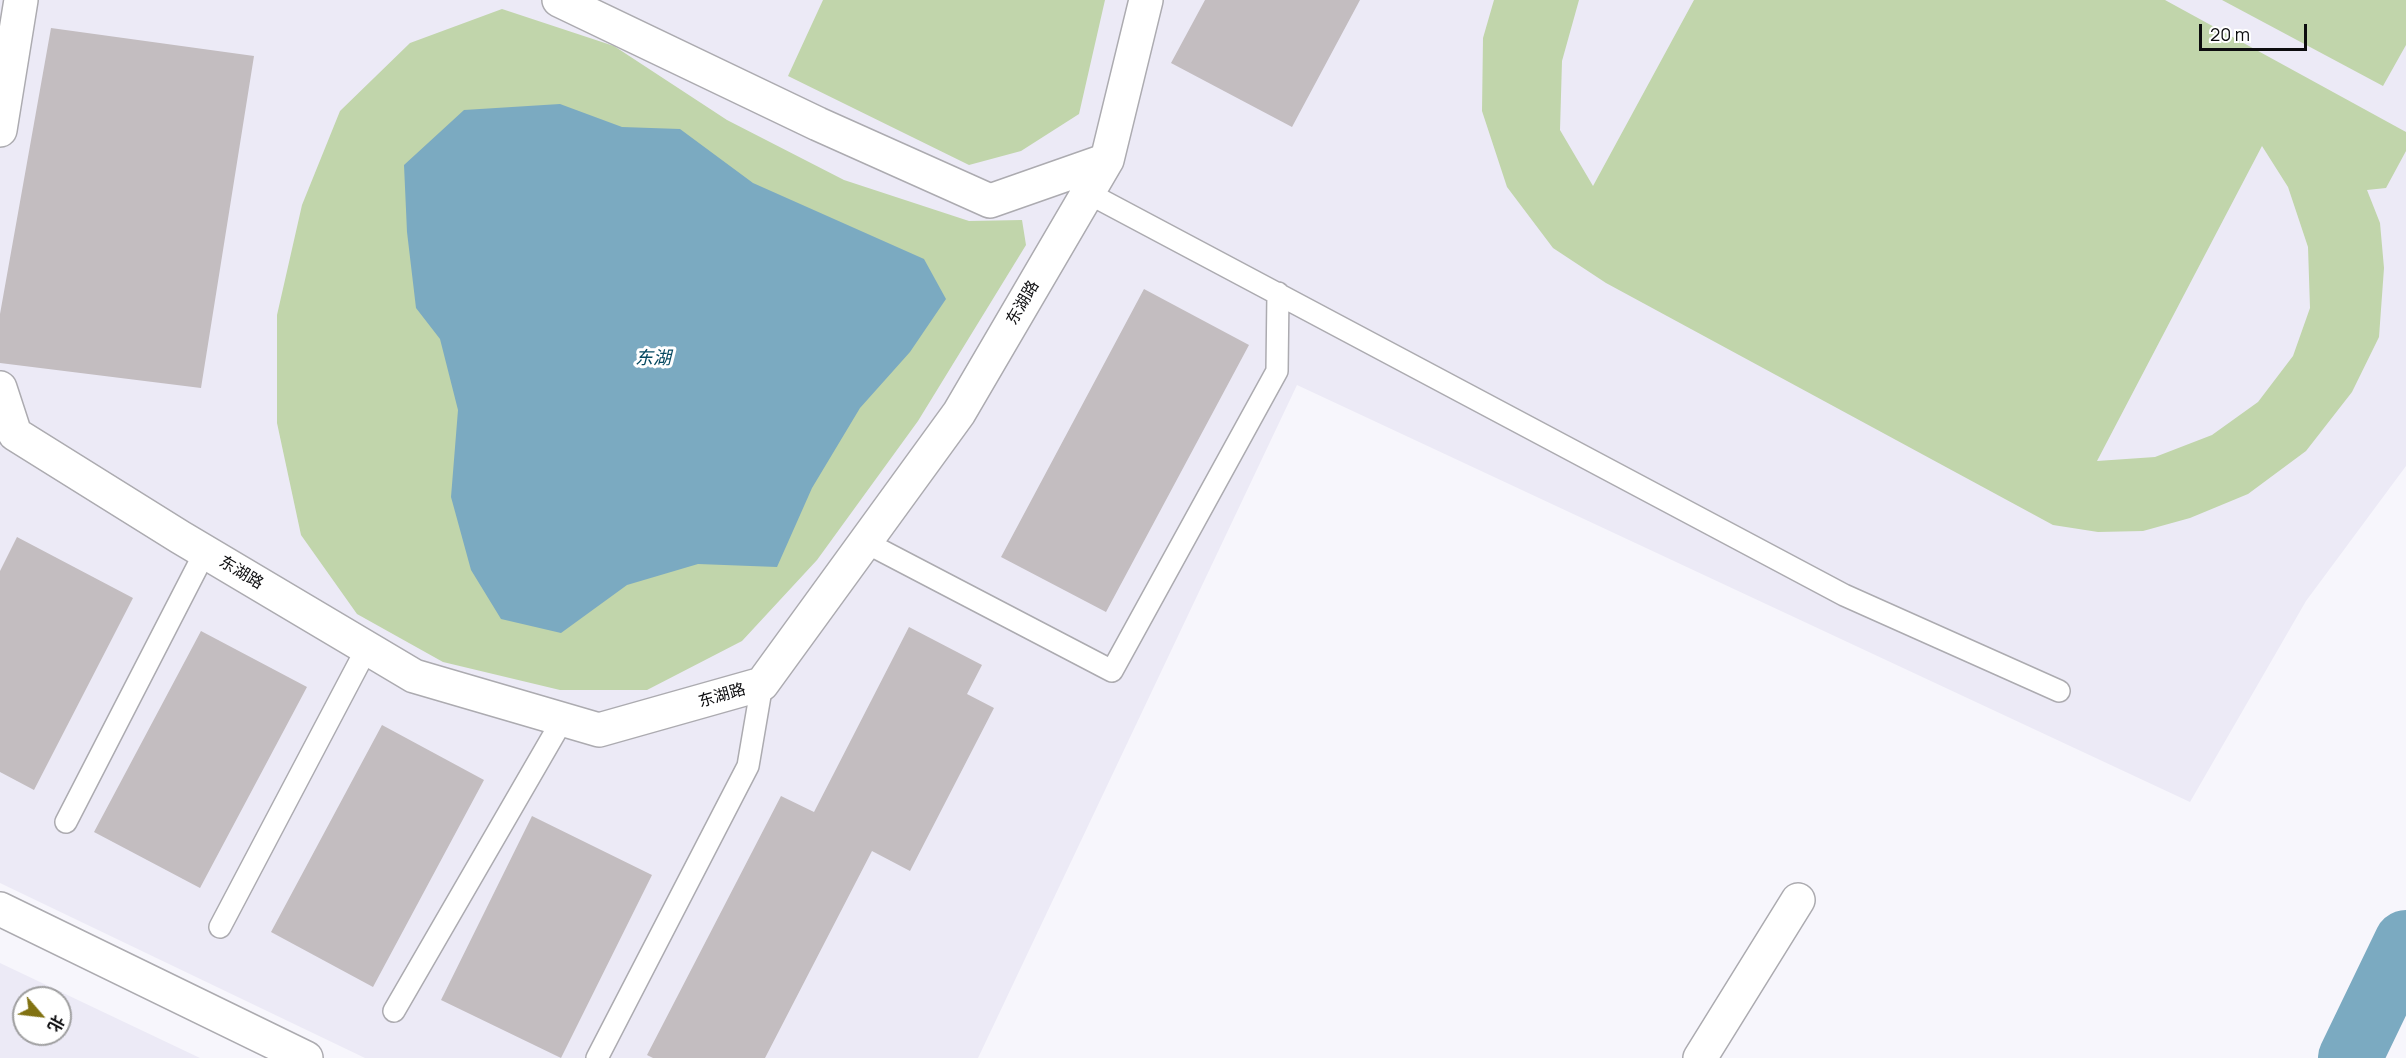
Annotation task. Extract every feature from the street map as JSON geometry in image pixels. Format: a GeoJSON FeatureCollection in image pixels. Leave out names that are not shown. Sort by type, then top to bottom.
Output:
{"type":"FeatureCollection","features":[{"type":"Feature","properties":{"kind":"street"},"geometry":{"type":"LineString","coordinates":[[0,130],[21,0]]}},
{"type":"Feature","properties":{"kind":"street"},"geometry":{"type":"LineString","coordinates":[[559,0],[818,124],[990,201],[1107,160]]}},
{"type":"Feature","properties":{"kind":"street","name":"东湖路"},"geometry":{"type":"LineString","coordinates":[[0,388],[15,434],[206,552],[414,676],[599,730],[762,684],[958,413],[1107,160],[1146,0]]}},
{"type":"Feature","properties":{"kind":"street"},"geometry":{"type":"LineString","coordinates":[[1700,1058],[1798,900]]}},
{"type":"Feature","properties":{"kind":"street"},"geometry":{"type":"LineString","coordinates":[[0,909],[306,1058]]}},
{"type":"Feature","properties":{"kind":"lane"},"geometry":{"type":"LineString","coordinates":[[1088,193],[1844,595],[2059,691]]}},
{"type":"Feature","properties":{"kind":"lane"},"geometry":{"type":"LineString","coordinates":[[865,542],[1112,671],[1277,370],[1278,293]]}},
{"type":"Feature","properties":{"kind":"lane"},"geometry":{"type":"LineString","coordinates":[[66,822],[206,552]]}},
{"type":"Feature","properties":{"kind":"lane"},"geometry":{"type":"LineString","coordinates":[[220,927],[367,648]]}},
{"type":"Feature","properties":{"kind":"lane"},"geometry":{"type":"LineString","coordinates":[[597,1058],[748,766],[762,684]]}},
{"type":"Feature","properties":{"kind":"lane"},"geometry":{"type":"LineString","coordinates":[[394,1011],[563,719]]}},
{"type":"Feature","properties":{"kind":"shaded area"},"geometry":{"type":"Polygon","coordinates":[[[0,0],[2406,0],[2406,466],[2306,601],[2190,802],[1297,385],[978,1058],[365,1058],[0,883],[0,0]]]}},
{"type":"Feature","properties":{"kind":"shaded area"},"geometry":{"type":"Polygon","coordinates":[[[0,963],[48,986],[12,986],[12,1046],[72,1046],[72,997],[200,1058],[0,1058],[0,963]]]}},
{"type":"Feature","properties":{"kind":"green space"},"geometry":{"type":"Polygon","coordinates":[[[823,0],[1105,0],[1079,114],[1021,151],[969,165],[788,76],[823,0]]]}},
{"type":"Feature","properties":{"kind":"green space"},"geometry":{"type":"Polygon","coordinates":[[[1494,0],[1579,0],[1562,61],[1560,130],[1593,186],[1694,0],[2165,0],[2406,132],[2406,151],[2386,188],[2367,190],[2380,223],[2384,268],[2379,337],[2352,392],[2306,451],[2248,494],[2190,518],[2143,531],[2098,532],[2053,525],[1606,283],[1553,248],[1507,187],[1482,111],[1483,38],[1494,0]],[[2262,146],[2097,461],[2155,457],[2212,435],[2258,402],[2293,356],[2310,308],[2308,247],[2288,187],[2262,146]]]}},
{"type":"Feature","properties":{"kind":"green space"},"geometry":{"type":"Polygon","coordinates":[[[2222,0],[2406,0],[2406,45],[2383,86],[2222,0]]]}},
{"type":"Feature","properties":{"kind":"green space"},"geometry":{"type":"Polygon","coordinates":[[[502,9],[614,46],[727,120],[844,180],[969,221],[1022,220],[1026,245],[918,421],[817,560],[742,641],[647,690],[560,690],[443,662],[357,614],[301,535],[277,423],[277,315],[302,205],[340,111],[410,43],[502,9]]]}},
{"type":"Feature","properties":{"kind":"water","name":"东湖"},"geometry":{"type":"Polygon","coordinates":[[[560,104],[622,127],[680,129],[753,183],[924,259],[946,299],[910,352],[860,408],[812,488],[777,567],[698,564],[627,585],[561,633],[501,619],[471,570],[451,497],[458,410],[440,339],[416,308],[407,232],[404,165],[464,110],[560,104]]]}},
{"type":"Feature","properties":{"kind":"building"},"geometry":{"type":"Polygon","coordinates":[[[1205,0],[1360,0],[1292,127],[1171,63],[1205,0]]]}},
{"type":"Feature","properties":{"kind":"building"},"geometry":{"type":"Polygon","coordinates":[[[51,28],[254,56],[201,388],[0,363],[0,314],[51,28]]]}},
{"type":"Feature","properties":{"kind":"building"},"geometry":{"type":"Polygon","coordinates":[[[1144,289],[1249,345],[1106,612],[1001,557],[1144,289]]]}},
{"type":"Feature","properties":{"kind":"building"},"geometry":{"type":"Polygon","coordinates":[[[17,537],[133,598],[34,790],[0,772],[0,571],[17,537]]]}},
{"type":"Feature","properties":{"kind":"building"},"geometry":{"type":"Polygon","coordinates":[[[909,627],[982,665],[967,694],[994,708],[910,871],[872,851],[765,1058],[653,1058],[647,1055],[781,796],[814,812],[909,627]]]}},
{"type":"Feature","properties":{"kind":"building"},"geometry":{"type":"Polygon","coordinates":[[[201,631],[307,687],[200,888],[94,832],[201,631]]]}},
{"type":"Feature","properties":{"kind":"building"},"geometry":{"type":"Polygon","coordinates":[[[382,725],[484,780],[373,987],[271,932],[382,725]]]}},
{"type":"Feature","properties":{"kind":"building"},"geometry":{"type":"Polygon","coordinates":[[[532,816],[652,875],[561,1058],[441,1000],[532,816]]]}},
{"type":"Feature","properties":{"kind":"waterway"},"geometry":{"type":"LineString","coordinates":[[2350,1058],[2406,942]]}}]}
